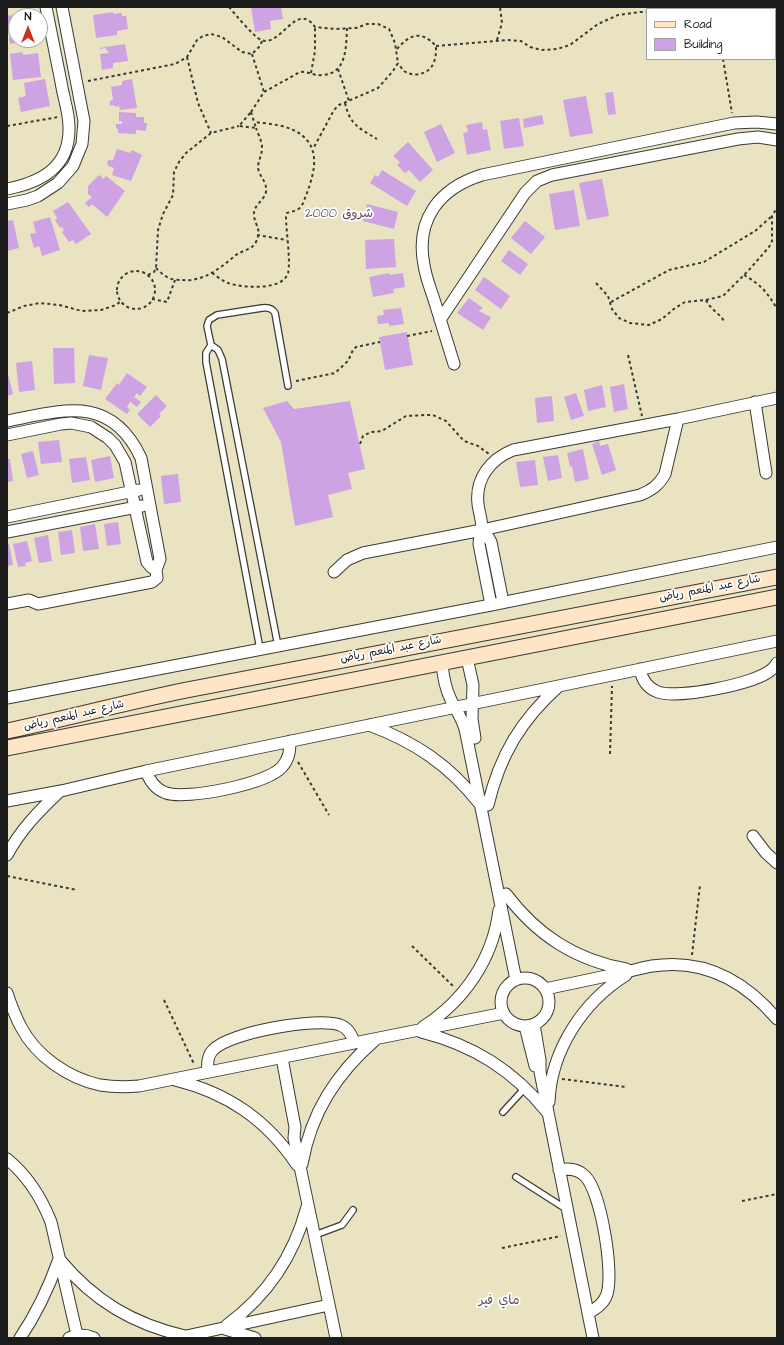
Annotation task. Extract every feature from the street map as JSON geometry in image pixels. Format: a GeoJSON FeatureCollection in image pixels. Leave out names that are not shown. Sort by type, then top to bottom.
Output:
{"type":"FeatureCollection","features":[{"type":"Feature","properties":{"kind":"street"},"geometry":{"type":"LineString","coordinates":[[7,189],[32,183],[42,178],[57,164],[68,141],[69,125],[46,7]]}},
{"type":"Feature","properties":{"kind":"street"},"geometry":{"type":"LineString","coordinates":[[7,204],[27,200],[49,191],[73,166],[80,150],[84,133],[83,115],[62,7]]}},
{"type":"Feature","properties":{"kind":"street"},"geometry":{"type":"LineString","coordinates":[[454,364],[426,275],[422,253],[424,230],[432,208],[449,191],[470,179],[734,123],[757,122],[777,124]]}},
{"type":"Feature","properties":{"kind":"street"},"geometry":{"type":"LineString","coordinates":[[442,324],[530,187],[544,178],[738,139],[758,138],[777,140]]}},
{"type":"Feature","properties":{"kind":"street"},"geometry":{"type":"LineString","coordinates":[[569,157],[573,171]]}},
{"type":"Feature","properties":{"kind":"street"},"geometry":{"type":"LineString","coordinates":[[491,605],[478,544],[482,530],[478,492],[484,474],[496,459],[513,450],[678,419],[777,398]]}},
{"type":"Feature","properties":{"kind":"street"},"geometry":{"type":"LineString","coordinates":[[755,402],[766,473]]}},
{"type":"Feature","properties":{"kind":"street"},"geometry":{"type":"LineString","coordinates":[[7,421],[72,410],[84,411],[103,417],[119,427],[128,436],[141,458],[160,559],[156,570],[157,578],[152,582],[38,604],[29,600],[7,604]]}},
{"type":"Feature","properties":{"kind":"street"},"geometry":{"type":"LineString","coordinates":[[334,572],[348,560],[363,553],[482,530],[648,492],[658,484],[665,474],[678,419]]}},
{"type":"Feature","properties":{"kind":"street"},"geometry":{"type":"LineString","coordinates":[[7,435],[61,424],[76,424],[91,427],[108,438],[121,453],[125,462],[147,562],[150,567],[156,570]]}},
{"type":"Feature","properties":{"kind":"street"},"geometry":{"type":"LineString","coordinates":[[7,517],[147,488]]}},
{"type":"Feature","properties":{"kind":"street"},"geometry":{"type":"LineString","coordinates":[[7,532],[150,504]]}},
{"type":"Feature","properties":{"kind":"street"},"geometry":{"type":"LineString","coordinates":[[482,530],[488,535],[491,542],[503,602]]}},
{"type":"Feature","properties":{"kind":"street"},"geometry":{"type":"LineString","coordinates":[[7,698],[491,605],[777,547]]}},
{"type":"Feature","properties":{"kind":"street","name":"شارع عبد المنعم رياض"},"geometry":{"type":"LineString","coordinates":[[7,731],[78,716],[190,689],[438,640],[777,577]]}},
{"type":"Feature","properties":{"kind":"street","name":"شارع عبد المنعم رياض"},"geometry":{"type":"LineString","coordinates":[[7,748],[777,597]]}},
{"type":"Feature","properties":{"kind":"street"},"geometry":{"type":"LineString","coordinates":[[462,636],[473,685],[472,727],[485,805],[519,979]]}},
{"type":"Feature","properties":{"kind":"street"},"geometry":{"type":"LineString","coordinates":[[438,640],[444,681],[450,699],[459,714],[465,729],[485,805]]}},
{"type":"Feature","properties":{"kind":"street"},"geometry":{"type":"LineString","coordinates":[[7,801],[61,791],[146,771],[290,745],[369,725],[777,641]]}},
{"type":"Feature","properties":{"kind":"street"},"geometry":{"type":"LineString","coordinates":[[640,669],[645,684],[651,689],[666,694],[709,691],[750,680],[770,671],[777,663]]}},
{"type":"Feature","properties":{"kind":"street"},"geometry":{"type":"LineString","coordinates":[[485,805],[508,748],[518,730],[531,714],[560,686]]}},
{"type":"Feature","properties":{"kind":"street"},"geometry":{"type":"LineString","coordinates":[[369,725],[406,740],[423,751],[455,776],[485,805]]}},
{"type":"Feature","properties":{"kind":"street"},"geometry":{"type":"LineString","coordinates":[[146,771],[153,784],[166,793],[195,794],[216,791],[245,784],[278,770],[286,761],[290,745]]}},
{"type":"Feature","properties":{"kind":"street"},"geometry":{"type":"LineString","coordinates":[[7,855],[22,830],[33,817],[61,791]]}},
{"type":"Feature","properties":{"kind":"street"},"geometry":{"type":"LineString","coordinates":[[752,836],[766,853],[777,863]]}},
{"type":"Feature","properties":{"kind":"street"},"geometry":{"type":"LineString","coordinates":[[503,898],[518,909],[545,935],[561,946],[596,962],[633,971]]}},
{"type":"Feature","properties":{"kind":"street"},"geometry":{"type":"LineString","coordinates":[[417,1031],[434,1021],[448,1009],[462,995],[474,979],[492,942],[503,898]]}},
{"type":"Feature","properties":{"kind":"street"},"geometry":{"type":"LineString","coordinates":[[545,989],[658,966],[691,966],[711,971],[748,990],[764,1004],[777,1019]]}},
{"type":"Feature","properties":{"kind":"street"},"geometry":{"type":"LineString","coordinates":[[548,1114],[552,1078],[565,1041],[579,1018],[601,994],[616,981],[633,971]]}},
{"type":"Feature","properties":{"kind":"street"},"geometry":{"type":"LineString","coordinates":[[528,978],[538,982],[545,989],[548,995],[547,1009],[540,1020],[529,1025],[513,1023],[504,1013],[501,1000],[502,994],[505,988],[519,979],[528,978]]}},
{"type":"Feature","properties":{"kind":"street"},"geometry":{"type":"LineString","coordinates":[[7,993],[21,1028],[33,1045],[47,1059],[63,1070],[81,1079],[100,1085],[120,1087],[140,1086],[504,1013]]}},
{"type":"Feature","properties":{"kind":"street"},"geometry":{"type":"LineString","coordinates":[[203,1073],[207,1066],[210,1054],[218,1045],[255,1032],[275,1027],[307,1024],[334,1024],[345,1028],[350,1032],[354,1043]]}},
{"type":"Feature","properties":{"kind":"street"},"geometry":{"type":"LineString","coordinates":[[529,1025],[533,1061],[540,1072],[593,1338]]}},
{"type":"Feature","properties":{"kind":"street"},"geometry":{"type":"LineString","coordinates":[[417,1031],[451,1040],[473,1050],[498,1065],[525,1088],[548,1114]]}},
{"type":"Feature","properties":{"kind":"street"},"geometry":{"type":"LineString","coordinates":[[301,1170],[310,1133],[326,1098],[348,1066],[376,1039]]}},
{"type":"Feature","properties":{"kind":"street"},"geometry":{"type":"LineString","coordinates":[[279,1058],[295,1127],[294,1138],[336,1338]]}},
{"type":"Feature","properties":{"kind":"street"},"geometry":{"type":"LineString","coordinates":[[172,1079],[211,1091],[230,1100],[247,1111],[277,1138],[301,1170]]}},
{"type":"Feature","properties":{"kind":"street"},"geometry":{"type":"LineString","coordinates":[[7,1158],[28,1178],[45,1207],[51,1222],[73,1336],[89,1336],[94,1338]]}},
{"type":"Feature","properties":{"kind":"street"},"geometry":{"type":"LineString","coordinates":[[559,1170],[573,1169],[586,1176],[590,1182],[596,1199],[605,1234],[608,1270],[607,1295],[599,1306],[588,1313]]}},
{"type":"Feature","properties":{"kind":"street"},"geometry":{"type":"LineString","coordinates":[[223,1328],[253,1304],[277,1274],[296,1241],[308,1204]]}},
{"type":"Feature","properties":{"kind":"street"},"geometry":{"type":"LineString","coordinates":[[59,1258],[84,1286],[115,1309],[148,1326],[181,1337],[329,1305]]}},
{"type":"Feature","properties":{"kind":"street"},"geometry":{"type":"LineString","coordinates":[[20,1338],[39,1308],[59,1258]]}},
{"type":"Feature","properties":{"kind":"street"},"geometry":{"type":"LineString","coordinates":[[223,1328],[255,1338]]}},
{"type":"Feature","properties":{"kind":"lane"},"geometry":{"type":"LineString","coordinates":[[278,646],[222,359],[218,350],[211,345],[207,326],[211,318],[216,315],[270,308],[275,313],[288,384]]}},
{"type":"Feature","properties":{"kind":"lane"},"geometry":{"type":"LineString","coordinates":[[211,345],[206,353],[206,362],[260,649]]}},
{"type":"Feature","properties":{"kind":"lane"},"geometry":{"type":"LineString","coordinates":[[503,1112],[525,1088]]}},
{"type":"Feature","properties":{"kind":"lane"},"geometry":{"type":"LineString","coordinates":[[516,1177],[567,1210]]}},
{"type":"Feature","properties":{"kind":"lane"},"geometry":{"type":"LineString","coordinates":[[314,1235],[342,1225],[353,1210]]}},
{"type":"Feature","properties":{"kind":"path"},"geometry":{"type":"LineString","coordinates":[[229,7],[258,39],[262,41],[270,41],[274,39],[299,19],[306,18],[311,21],[315,27],[315,51],[311,73]]}},
{"type":"Feature","properties":{"kind":"path"},"geometry":{"type":"LineString","coordinates":[[497,40],[502,23],[500,7]]}},
{"type":"Feature","properties":{"kind":"path"},"geometry":{"type":"LineString","coordinates":[[397,49],[404,41],[413,35],[424,36],[436,46],[497,40],[521,41],[530,47],[542,50],[557,49],[570,45],[598,24],[618,15],[646,12]]}},
{"type":"Feature","properties":{"kind":"path"},"geometry":{"type":"LineString","coordinates":[[212,273],[226,283],[240,286],[253,287],[277,284],[285,279],[288,273],[287,213],[297,210],[302,205],[313,176],[313,149],[334,110],[345,103],[378,88],[393,72],[398,63],[397,49],[389,29],[378,24],[367,24],[356,28],[336,29],[315,27]]}},
{"type":"Feature","properties":{"kind":"path"},"geometry":{"type":"LineString","coordinates":[[239,126],[251,112],[264,92],[300,72],[307,72],[320,76],[330,74],[338,69],[344,61],[347,28]]}},
{"type":"Feature","properties":{"kind":"path"},"geometry":{"type":"LineString","coordinates":[[77,84],[175,64],[187,57],[197,40],[203,36],[211,34],[222,38],[242,52],[252,54]]}},
{"type":"Feature","properties":{"kind":"path"},"geometry":{"type":"LineString","coordinates":[[252,54],[260,46],[262,41]]}},
{"type":"Feature","properties":{"kind":"path"},"geometry":{"type":"LineString","coordinates":[[398,63],[405,72],[416,75],[426,72],[434,64],[436,46]]}},
{"type":"Feature","properties":{"kind":"path"},"geometry":{"type":"LineString","coordinates":[[252,54],[264,92]]}},
{"type":"Feature","properties":{"kind":"path"},"geometry":{"type":"LineString","coordinates":[[187,57],[198,103],[211,133]]}},
{"type":"Feature","properties":{"kind":"path"},"geometry":{"type":"LineString","coordinates":[[723,60],[734,123]]}},
{"type":"Feature","properties":{"kind":"path"},"geometry":{"type":"LineString","coordinates":[[338,69],[349,102]]}},
{"type":"Feature","properties":{"kind":"path"},"geometry":{"type":"LineString","coordinates":[[345,103],[347,113],[355,125],[377,139]]}},
{"type":"Feature","properties":{"kind":"path"},"geometry":{"type":"LineString","coordinates":[[156,268],[168,278],[188,281],[201,278],[212,273],[242,251],[248,250],[253,246],[258,235],[258,226],[254,216],[255,209],[264,197],[266,184],[259,171],[258,165],[262,149],[251,112]]}},
{"type":"Feature","properties":{"kind":"path"},"geometry":{"type":"LineString","coordinates":[[7,126],[67,115]]}},
{"type":"Feature","properties":{"kind":"path"},"geometry":{"type":"LineString","coordinates":[[254,122],[277,124],[292,130],[305,138],[313,149]]}},
{"type":"Feature","properties":{"kind":"path"},"geometry":{"type":"LineString","coordinates":[[148,275],[154,272],[156,268],[158,230],[163,214],[173,195],[174,172],[179,162],[186,153],[211,133],[239,126],[256,128]]}},
{"type":"Feature","properties":{"kind":"path"},"geometry":{"type":"LineString","coordinates":[[611,302],[669,270],[704,262],[755,231],[772,216],[777,208]]}},
{"type":"Feature","properties":{"kind":"path"},"geometry":{"type":"LineString","coordinates":[[596,283],[604,291],[611,302],[612,308],[619,318],[630,323],[649,325],[662,319],[685,302],[706,300],[723,296],[769,247],[772,241],[772,216]]}},
{"type":"Feature","properties":{"kind":"path"},"geometry":{"type":"LineString","coordinates":[[258,235],[287,240]]}},
{"type":"Feature","properties":{"kind":"path"},"geometry":{"type":"LineString","coordinates":[[133,271],[138,271],[148,275],[152,279],[155,289],[152,299],[145,307],[134,309],[124,305],[118,296],[118,285],[123,276],[133,271]]}},
{"type":"Feature","properties":{"kind":"path"},"geometry":{"type":"LineString","coordinates":[[744,275],[768,293],[776,307]]}},
{"type":"Feature","properties":{"kind":"path"},"geometry":{"type":"LineString","coordinates":[[152,299],[167,302],[176,280]]}},
{"type":"Feature","properties":{"kind":"path"},"geometry":{"type":"LineString","coordinates":[[706,300],[710,308],[720,315],[724,321]]}},
{"type":"Feature","properties":{"kind":"path"},"geometry":{"type":"LineString","coordinates":[[7,314],[24,306],[40,303],[59,305],[82,311],[101,310],[116,305],[121,301]]}},
{"type":"Feature","properties":{"kind":"path"},"geometry":{"type":"LineString","coordinates":[[407,336],[442,324]]}},
{"type":"Feature","properties":{"kind":"path"},"geometry":{"type":"LineString","coordinates":[[288,384],[335,372],[345,366],[356,347],[380,342]]}},
{"type":"Feature","properties":{"kind":"path"},"geometry":{"type":"LineString","coordinates":[[628,355],[644,425]]}},
{"type":"Feature","properties":{"kind":"path"},"geometry":{"type":"LineString","coordinates":[[360,444],[363,436],[371,432],[382,431],[406,416],[434,415],[446,421],[464,441],[478,446],[496,459]]}},
{"type":"Feature","properties":{"kind":"path"},"geometry":{"type":"LineString","coordinates":[[610,754],[613,675]]}},
{"type":"Feature","properties":{"kind":"path"},"geometry":{"type":"LineString","coordinates":[[290,745],[329,815]]}},
{"type":"Feature","properties":{"kind":"path"},"geometry":{"type":"LineString","coordinates":[[7,876],[77,890]]}},
{"type":"Feature","properties":{"kind":"path"},"geometry":{"type":"LineString","coordinates":[[691,966],[700,884]]}},
{"type":"Feature","properties":{"kind":"path"},"geometry":{"type":"LineString","coordinates":[[412,946],[462,995]]}},
{"type":"Feature","properties":{"kind":"path"},"geometry":{"type":"LineString","coordinates":[[164,1000],[203,1073]]}},
{"type":"Feature","properties":{"kind":"path"},"geometry":{"type":"LineString","coordinates":[[552,1078],[626,1087]]}},
{"type":"Feature","properties":{"kind":"path"},"geometry":{"type":"LineString","coordinates":[[742,1201],[777,1194]]}},
{"type":"Feature","properties":{"kind":"path"},"geometry":{"type":"LineString","coordinates":[[502,1248],[572,1234]]}},
{"type":"Feature","properties":{"kind":"building"},"geometry":{"type":"Polygon","coordinates":[[[251,7],[281,7],[283,19],[270,21],[271,29],[255,32],[251,7]]]}},
{"type":"Feature","properties":{"kind":"building"},"geometry":{"type":"Polygon","coordinates":[[[113,12],[113,14],[122,13],[122,16],[126,16],[128,29],[117,31],[117,35],[96,38],[93,15],[113,12]]]}},
{"type":"Feature","properties":{"kind":"building"},"geometry":{"type":"Polygon","coordinates":[[[125,44],[128,61],[113,63],[113,68],[102,70],[100,54],[109,53],[106,48],[100,48],[125,44]]]}},
{"type":"Feature","properties":{"kind":"building"},"geometry":{"type":"Polygon","coordinates":[[[22,52],[23,55],[38,53],[41,77],[13,80],[10,54],[22,52]]]}},
{"type":"Feature","properties":{"kind":"building"},"geometry":{"type":"Polygon","coordinates":[[[45,79],[50,106],[21,112],[18,98],[26,96],[24,83],[45,79]]]}},
{"type":"Feature","properties":{"kind":"building"},"geometry":{"type":"Polygon","coordinates":[[[132,79],[137,108],[120,110],[119,106],[110,106],[110,101],[113,100],[111,87],[122,85],[122,81],[132,79]]]}},
{"type":"Feature","properties":{"kind":"building"},"geometry":{"type":"Polygon","coordinates":[[[613,92],[616,114],[608,115],[605,93],[613,92]]]}},
{"type":"Feature","properties":{"kind":"building"},"geometry":{"type":"Polygon","coordinates":[[[586,96],[593,133],[570,137],[563,100],[586,96]]]}},
{"type":"Feature","properties":{"kind":"building"},"geometry":{"type":"Polygon","coordinates":[[[119,112],[136,113],[136,117],[144,117],[144,123],[147,123],[146,131],[136,130],[136,134],[118,133],[116,124],[122,124],[122,121],[119,121],[119,112]]]}},
{"type":"Feature","properties":{"kind":"building"},"geometry":{"type":"Polygon","coordinates":[[[542,115],[544,124],[524,128],[523,119],[542,115]]]}},
{"type":"Feature","properties":{"kind":"building"},"geometry":{"type":"Polygon","coordinates":[[[519,118],[524,146],[504,149],[500,121],[519,118]]]}},
{"type":"Feature","properties":{"kind":"building"},"geometry":{"type":"Polygon","coordinates":[[[482,122],[483,130],[487,129],[491,150],[467,155],[463,133],[468,132],[466,125],[482,122]]]}},
{"type":"Feature","properties":{"kind":"building"},"geometry":{"type":"Polygon","coordinates":[[[441,124],[455,153],[437,162],[424,132],[441,124]]]}},
{"type":"Feature","properties":{"kind":"building"},"geometry":{"type":"Polygon","coordinates":[[[408,142],[433,170],[420,182],[409,170],[405,173],[397,165],[400,162],[393,156],[408,142]]]}},
{"type":"Feature","properties":{"kind":"building"},"geometry":{"type":"Polygon","coordinates":[[[117,149],[130,153],[132,150],[142,155],[131,181],[112,175],[114,168],[108,166],[107,162],[109,160],[113,160],[117,149]]]}},
{"type":"Feature","properties":{"kind":"building"},"geometry":{"type":"Polygon","coordinates":[[[382,170],[416,191],[407,206],[370,183],[375,175],[378,177],[382,170]]]}},
{"type":"Feature","properties":{"kind":"building"},"geometry":{"type":"Polygon","coordinates":[[[99,175],[104,179],[106,176],[125,191],[107,217],[92,204],[89,207],[85,203],[92,197],[88,194],[88,186],[99,175]]]}},
{"type":"Feature","properties":{"kind":"building"},"geometry":{"type":"Polygon","coordinates":[[[602,179],[609,216],[587,220],[579,183],[602,179]]]}},
{"type":"Feature","properties":{"kind":"building"},"geometry":{"type":"Polygon","coordinates":[[[574,190],[580,226],[555,230],[549,194],[574,190]]]}},
{"type":"Feature","properties":{"kind":"building"},"geometry":{"type":"Polygon","coordinates":[[[68,202],[91,234],[76,244],[73,240],[69,242],[62,232],[64,230],[62,227],[60,228],[55,220],[57,218],[53,211],[68,202]]]}},
{"type":"Feature","properties":{"kind":"building"},"geometry":{"type":"Polygon","coordinates":[[[367,204],[398,212],[394,229],[363,221],[367,204]]]}},
{"type":"Feature","properties":{"kind":"building"},"geometry":{"type":"Polygon","coordinates":[[[50,217],[60,250],[42,256],[39,246],[34,248],[30,234],[36,233],[33,222],[50,217]]]}},
{"type":"Feature","properties":{"kind":"building"},"geometry":{"type":"Polygon","coordinates":[[[13,220],[19,248],[7,251],[7,221],[13,220]]]}},
{"type":"Feature","properties":{"kind":"building"},"geometry":{"type":"Polygon","coordinates":[[[525,221],[545,237],[531,254],[511,238],[525,221]]]}},
{"type":"Feature","properties":{"kind":"building"},"geometry":{"type":"Polygon","coordinates":[[[394,239],[396,267],[366,269],[365,240],[394,239]]]}},
{"type":"Feature","properties":{"kind":"building"},"geometry":{"type":"Polygon","coordinates":[[[509,250],[528,264],[520,275],[501,261],[509,250]]]}},
{"type":"Feature","properties":{"kind":"building"},"geometry":{"type":"Polygon","coordinates":[[[389,273],[390,275],[403,273],[405,287],[393,289],[394,293],[373,297],[369,277],[389,273]]]}},
{"type":"Feature","properties":{"kind":"building"},"geometry":{"type":"Polygon","coordinates":[[[484,277],[510,296],[501,309],[475,290],[484,277]]]}},
{"type":"Feature","properties":{"kind":"building"},"geometry":{"type":"Polygon","coordinates":[[[469,298],[483,308],[479,311],[491,317],[483,330],[457,313],[469,298]]]}},
{"type":"Feature","properties":{"kind":"building"},"geometry":{"type":"Polygon","coordinates":[[[401,308],[404,324],[389,326],[389,323],[378,324],[377,316],[384,315],[383,310],[401,308]]]}},
{"type":"Feature","properties":{"kind":"building"},"geometry":{"type":"Polygon","coordinates":[[[407,332],[413,365],[385,370],[379,337],[407,332]]]}},
{"type":"Feature","properties":{"kind":"building"},"geometry":{"type":"Polygon","coordinates":[[[53,348],[74,348],[75,383],[54,384],[53,348]]]}},
{"type":"Feature","properties":{"kind":"building"},"geometry":{"type":"Polygon","coordinates":[[[89,355],[108,358],[101,390],[83,386],[89,355]]]}},
{"type":"Feature","properties":{"kind":"building"},"geometry":{"type":"Polygon","coordinates":[[[32,361],[35,390],[19,392],[16,363],[32,361]]]}},
{"type":"Feature","properties":{"kind":"building"},"geometry":{"type":"Polygon","coordinates":[[[7,370],[13,394],[7,396],[7,370]]]}},
{"type":"Feature","properties":{"kind":"building"},"geometry":{"type":"Polygon","coordinates":[[[127,373],[147,387],[140,396],[137,393],[134,397],[141,402],[137,407],[130,402],[127,407],[130,410],[127,414],[105,399],[117,383],[119,385],[127,373]]]}},
{"type":"Feature","properties":{"kind":"building"},"geometry":{"type":"Polygon","coordinates":[[[624,384],[628,409],[614,412],[610,387],[624,384]]]}},
{"type":"Feature","properties":{"kind":"building"},"geometry":{"type":"Polygon","coordinates":[[[602,385],[606,407],[588,411],[584,390],[602,385]]]}},
{"type":"Feature","properties":{"kind":"building"},"geometry":{"type":"Polygon","coordinates":[[[576,393],[584,416],[571,420],[564,397],[576,393]]]}},
{"type":"Feature","properties":{"kind":"building"},"geometry":{"type":"Polygon","coordinates":[[[156,395],[167,406],[159,414],[161,416],[150,427],[137,414],[156,395]]]}},
{"type":"Feature","properties":{"kind":"building"},"geometry":{"type":"Polygon","coordinates":[[[552,396],[554,421],[537,423],[535,398],[552,396]]]}},
{"type":"Feature","properties":{"kind":"building"},"geometry":{"type":"Polygon","coordinates":[[[287,401],[294,409],[350,401],[365,469],[348,473],[352,489],[328,495],[333,517],[295,526],[281,442],[263,408],[287,401]]]}},
{"type":"Feature","properties":{"kind":"building"},"geometry":{"type":"Polygon","coordinates":[[[59,440],[62,462],[41,464],[38,442],[59,440]]]}},
{"type":"Feature","properties":{"kind":"building"},"geometry":{"type":"Polygon","coordinates":[[[599,441],[600,446],[608,444],[616,470],[602,475],[592,444],[599,441]]]}},
{"type":"Feature","properties":{"kind":"building"},"geometry":{"type":"Polygon","coordinates":[[[583,449],[589,479],[575,482],[572,466],[570,467],[567,453],[583,449]]]}},
{"type":"Feature","properties":{"kind":"building"},"geometry":{"type":"Polygon","coordinates":[[[33,451],[39,475],[27,478],[21,454],[33,451]]]}},
{"type":"Feature","properties":{"kind":"building"},"geometry":{"type":"Polygon","coordinates":[[[558,455],[562,478],[548,481],[543,457],[558,455]]]}},
{"type":"Feature","properties":{"kind":"building"},"geometry":{"type":"Polygon","coordinates":[[[110,456],[114,478],[95,482],[91,460],[110,456]]]}},
{"type":"Feature","properties":{"kind":"building"},"geometry":{"type":"Polygon","coordinates":[[[86,457],[90,480],[72,483],[69,459],[86,457]]]}},
{"type":"Feature","properties":{"kind":"building"},"geometry":{"type":"Polygon","coordinates":[[[7,459],[10,459],[13,481],[7,482],[7,459]]]}},
{"type":"Feature","properties":{"kind":"building"},"geometry":{"type":"Polygon","coordinates":[[[535,460],[538,485],[520,487],[516,462],[535,460]]]}},
{"type":"Feature","properties":{"kind":"building"},"geometry":{"type":"Polygon","coordinates":[[[178,474],[181,502],[164,504],[161,476],[178,474]]]}},
{"type":"Feature","properties":{"kind":"building"},"geometry":{"type":"Polygon","coordinates":[[[118,522],[121,544],[107,546],[104,524],[118,522]]]}},
{"type":"Feature","properties":{"kind":"building"},"geometry":{"type":"Polygon","coordinates":[[[95,524],[99,549],[83,551],[80,527],[95,524]]]}},
{"type":"Feature","properties":{"kind":"building"},"geometry":{"type":"Polygon","coordinates":[[[72,530],[75,553],[61,555],[58,532],[72,530]]]}},
{"type":"Feature","properties":{"kind":"building"},"geometry":{"type":"Polygon","coordinates":[[[48,535],[52,561],[39,563],[34,538],[48,535]]]}},
{"type":"Feature","properties":{"kind":"building"},"geometry":{"type":"Polygon","coordinates":[[[27,541],[32,561],[25,563],[26,566],[18,567],[13,544],[27,541]]]}},
{"type":"Feature","properties":{"kind":"building"},"geometry":{"type":"Polygon","coordinates":[[[7,544],[9,544],[13,565],[7,566],[7,544]]]}},
{"type":"Feature","properties":{"kind":"district","name":"شروق 2000"},"geometry":{"type":"Point","coordinates":[339,214]}},
{"type":"Feature","properties":{"kind":"district","name":"ماي فير"},"geometry":{"type":"Point","coordinates":[499,1301]}}]}
